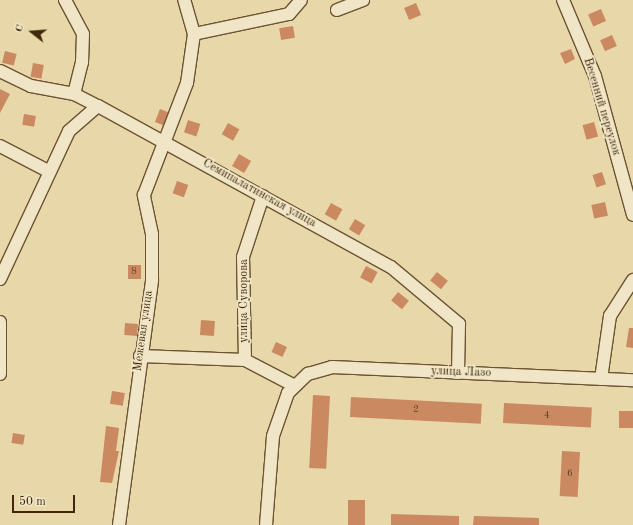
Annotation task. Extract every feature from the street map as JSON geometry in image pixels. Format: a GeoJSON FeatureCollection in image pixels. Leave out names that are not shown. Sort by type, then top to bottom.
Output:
{"type":"FeatureCollection","features":[{"type":"Feature","properties":{"kind":"street"},"geometry":{"type":"LineString","coordinates":[[65,0],[83,34],[82,62],[74,94]]}},
{"type":"Feature","properties":{"kind":"street"},"geometry":{"type":"LineString","coordinates":[[167,142],[187,84],[194,34],[184,0]]}},
{"type":"Feature","properties":{"kind":"street"},"geometry":{"type":"LineString","coordinates":[[194,34],[289,14],[301,0]]}},
{"type":"Feature","properties":{"kind":"street"},"geometry":{"type":"LineString","coordinates":[[337,10],[362,0]]}},
{"type":"Feature","properties":{"kind":"street","name":"Весенний переулок"},"geometry":{"type":"LineString","coordinates":[[563,0],[595,76],[633,215]]}},
{"type":"Feature","properties":{"kind":"street","name":"Семипалатинская улица"},"geometry":{"type":"LineString","coordinates":[[0,71],[31,86],[74,94],[98,106],[167,142],[391,267],[459,324],[458,373]]}},
{"type":"Feature","properties":{"kind":"street"},"geometry":{"type":"LineString","coordinates":[[0,279],[48,171],[69,131],[98,106]]}},
{"type":"Feature","properties":{"kind":"street","name":"Межевая улица"},"geometry":{"type":"LineString","coordinates":[[119,525],[140,356],[152,280],[152,234],[144,195],[167,142]]}},
{"type":"Feature","properties":{"kind":"street"},"geometry":{"type":"LineString","coordinates":[[0,146],[48,171]]}},
{"type":"Feature","properties":{"kind":"street","name":"улица Суворова"},"geometry":{"type":"LineString","coordinates":[[245,360],[243,257],[263,196]]}},
{"type":"Feature","properties":{"kind":"street"},"geometry":{"type":"LineString","coordinates":[[602,379],[610,316],[633,280]]}},
{"type":"Feature","properties":{"kind":"street"},"geometry":{"type":"LineString","coordinates":[[0,322],[0,374]]}},
{"type":"Feature","properties":{"kind":"street"},"geometry":{"type":"LineString","coordinates":[[140,356],[245,360],[296,386],[288,393],[273,436],[266,525]]}},
{"type":"Feature","properties":{"kind":"street","name":"улица Лазо"},"geometry":{"type":"LineString","coordinates":[[296,386],[308,374],[332,367],[633,380]]}},
{"type":"Feature","properties":{"kind":"building"},"geometry":{"type":"Polygon","coordinates":[[[416,3],[421,15],[409,20],[404,8],[416,3]]]}},
{"type":"Feature","properties":{"kind":"building"},"geometry":{"type":"Polygon","coordinates":[[[601,9],[606,21],[593,26],[588,14],[601,9]]]}},
{"type":"Feature","properties":{"kind":"building"},"geometry":{"type":"Polygon","coordinates":[[[293,26],[295,38],[281,40],[279,28],[293,26]]]}},
{"type":"Feature","properties":{"kind":"building"},"geometry":{"type":"Polygon","coordinates":[[[612,35],[617,46],[605,51],[600,40],[612,35]]]}},
{"type":"Feature","properties":{"kind":"building"},"geometry":{"type":"Polygon","coordinates":[[[571,49],[575,59],[565,64],[560,53],[571,49]]]}},
{"type":"Feature","properties":{"kind":"building"},"geometry":{"type":"Polygon","coordinates":[[[5,51],[17,54],[14,66],[2,63],[5,51]]]}},
{"type":"Feature","properties":{"kind":"building"},"geometry":{"type":"Polygon","coordinates":[[[33,63],[44,65],[41,79],[31,77],[33,63]]]}},
{"type":"Feature","properties":{"kind":"building"},"geometry":{"type":"Polygon","coordinates":[[[0,89],[10,94],[0,113],[0,89]]]}},
{"type":"Feature","properties":{"kind":"building"},"geometry":{"type":"Polygon","coordinates":[[[160,109],[168,112],[163,125],[155,122],[160,109]]]}},
{"type":"Feature","properties":{"kind":"building"},"geometry":{"type":"Polygon","coordinates":[[[24,114],[36,116],[34,127],[22,125],[24,114]]]}},
{"type":"Feature","properties":{"kind":"building"},"geometry":{"type":"Polygon","coordinates":[[[188,120],[200,124],[196,136],[184,132],[188,120]]]}},
{"type":"Feature","properties":{"kind":"building"},"geometry":{"type":"Polygon","coordinates":[[[594,122],[598,136],[587,140],[582,125],[594,122]]]}},
{"type":"Feature","properties":{"kind":"building"},"geometry":{"type":"Polygon","coordinates":[[[228,123],[239,129],[233,141],[222,134],[228,123]]]}},
{"type":"Feature","properties":{"kind":"building"},"geometry":{"type":"Polygon","coordinates":[[[239,154],[251,161],[244,173],[232,166],[239,154]]]}},
{"type":"Feature","properties":{"kind":"building"},"geometry":{"type":"Polygon","coordinates":[[[602,172],[606,184],[597,187],[592,175],[602,172]]]}},
{"type":"Feature","properties":{"kind":"building"},"geometry":{"type":"Polygon","coordinates":[[[177,181],[188,185],[184,197],[173,193],[177,181]]]}},
{"type":"Feature","properties":{"kind":"building"},"geometry":{"type":"Polygon","coordinates":[[[605,202],[608,216],[594,219],[591,205],[605,202]]]}},
{"type":"Feature","properties":{"kind":"building"},"geometry":{"type":"Polygon","coordinates":[[[331,203],[342,209],[336,221],[325,214],[331,203]]]}},
{"type":"Feature","properties":{"kind":"building"},"geometry":{"type":"Polygon","coordinates":[[[355,219],[365,225],[359,235],[349,229],[355,219]]]}},
{"type":"Feature","properties":{"kind":"building"},"geometry":{"type":"Polygon","coordinates":[[[128,265],[141,265],[141,279],[128,279],[128,265]]]}},
{"type":"Feature","properties":{"kind":"building"},"geometry":{"type":"Polygon","coordinates":[[[366,266],[378,272],[372,283],[360,278],[366,266]]]}},
{"type":"Feature","properties":{"kind":"building"},"geometry":{"type":"Polygon","coordinates":[[[437,272],[448,281],[441,289],[430,281],[437,272]]]}},
{"type":"Feature","properties":{"kind":"building"},"geometry":{"type":"Polygon","coordinates":[[[398,292],[409,301],[402,309],[391,301],[398,292]]]}},
{"type":"Feature","properties":{"kind":"building"},"geometry":{"type":"Polygon","coordinates":[[[201,320],[215,321],[214,336],[200,335],[201,320]]]}},
{"type":"Feature","properties":{"kind":"building"},"geometry":{"type":"Polygon","coordinates":[[[125,323],[138,324],[137,336],[124,335],[125,323]]]}},
{"type":"Feature","properties":{"kind":"building"},"geometry":{"type":"Polygon","coordinates":[[[629,328],[633,328],[633,348],[626,347],[629,328]]]}},
{"type":"Feature","properties":{"kind":"building"},"geometry":{"type":"Polygon","coordinates":[[[276,342],[287,347],[282,357],[272,352],[276,342]]]}},
{"type":"Feature","properties":{"kind":"building"},"geometry":{"type":"Polygon","coordinates":[[[112,391],[125,393],[123,406],[110,404],[112,391]]]}},
{"type":"Feature","properties":{"kind":"building"},"geometry":{"type":"Polygon","coordinates":[[[313,395],[330,396],[326,469],[309,468],[313,395]]]}},
{"type":"Feature","properties":{"kind":"building"},"geometry":{"type":"Polygon","coordinates":[[[351,397],[482,404],[481,424],[350,417],[351,397]]]}},
{"type":"Feature","properties":{"kind":"building"},"geometry":{"type":"Polygon","coordinates":[[[504,403],[592,408],[591,428],[503,423],[504,403]]]}},
{"type":"Feature","properties":{"kind":"building"},"geometry":{"type":"Polygon","coordinates":[[[619,411],[633,411],[633,428],[619,428],[619,411]]]}},
{"type":"Feature","properties":{"kind":"building"},"geometry":{"type":"Polygon","coordinates":[[[106,426],[119,428],[116,451],[119,451],[112,483],[100,482],[106,426]]]}},
{"type":"Feature","properties":{"kind":"building"},"geometry":{"type":"Polygon","coordinates":[[[13,433],[25,435],[23,445],[11,443],[13,433]]]}},
{"type":"Feature","properties":{"kind":"building"},"geometry":{"type":"Polygon","coordinates":[[[562,451],[580,452],[578,497],[560,496],[562,451]]]}},
{"type":"Feature","properties":{"kind":"building"},"geometry":{"type":"Polygon","coordinates":[[[348,500],[365,500],[365,525],[348,525],[348,500]]]}},
{"type":"Feature","properties":{"kind":"building"},"geometry":{"type":"Polygon","coordinates":[[[391,514],[459,516],[459,525],[391,525],[391,514]]]}},
{"type":"Feature","properties":{"kind":"building"},"geometry":{"type":"Polygon","coordinates":[[[474,516],[539,518],[539,525],[473,525],[474,516]]]}}]}
